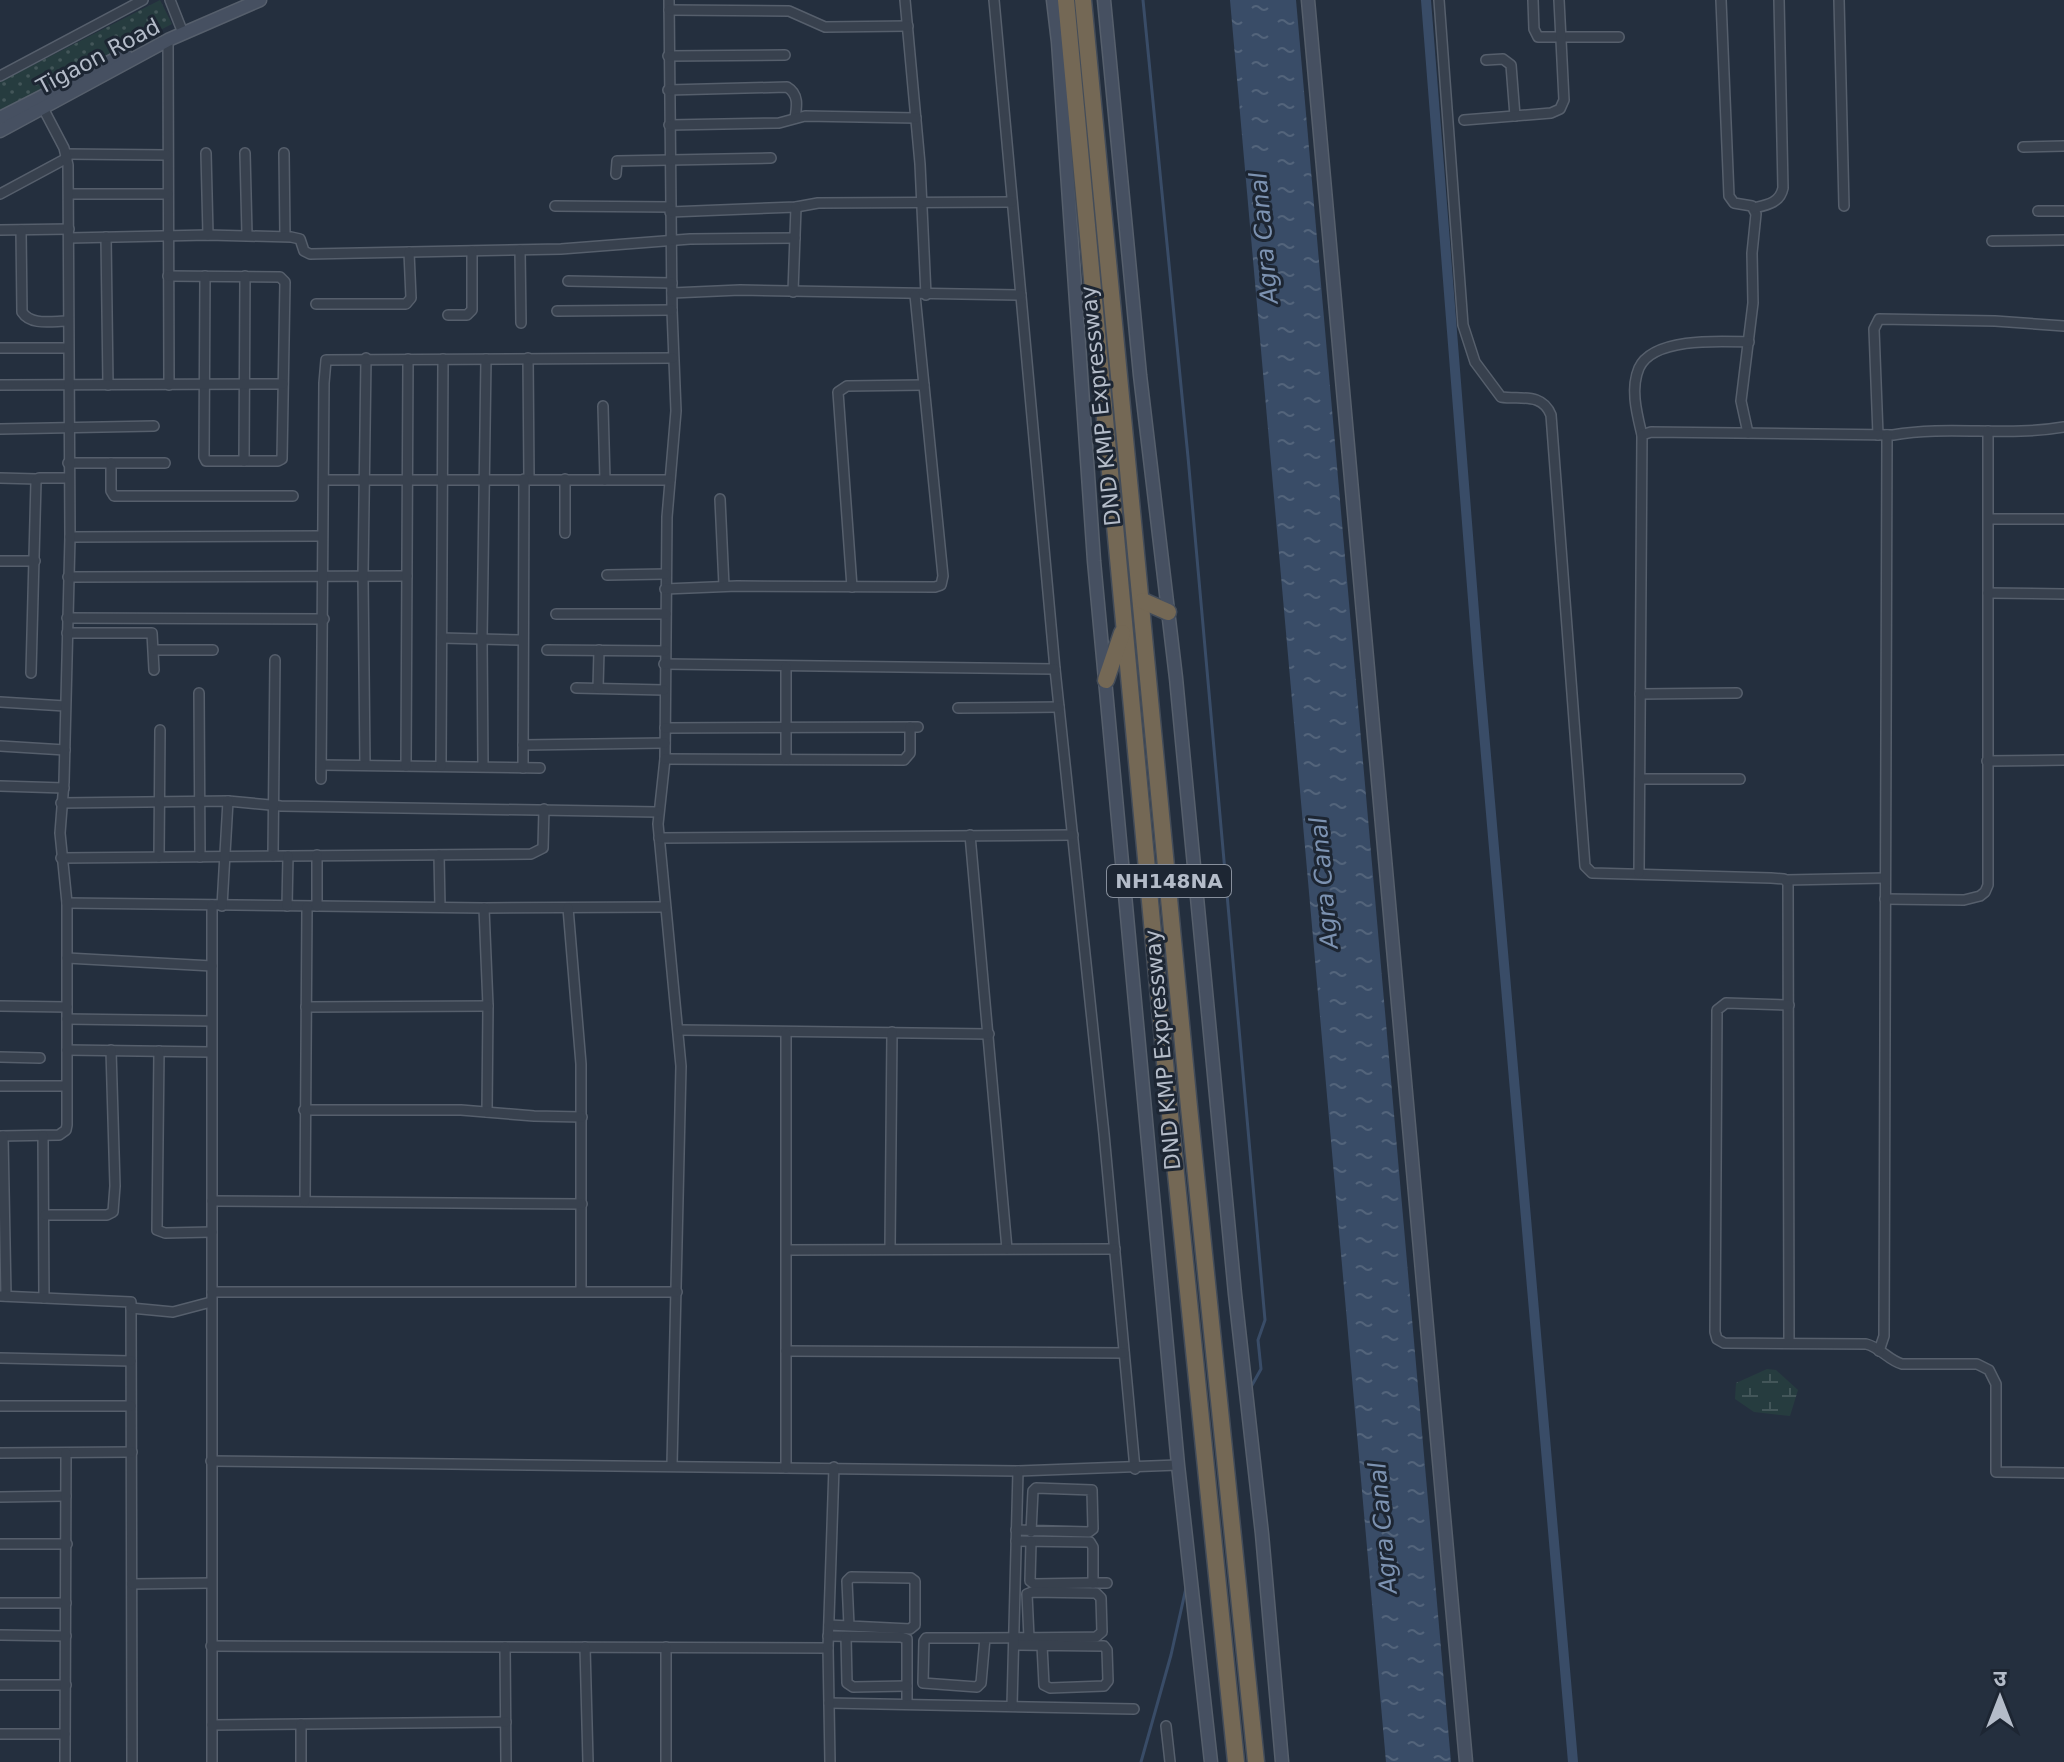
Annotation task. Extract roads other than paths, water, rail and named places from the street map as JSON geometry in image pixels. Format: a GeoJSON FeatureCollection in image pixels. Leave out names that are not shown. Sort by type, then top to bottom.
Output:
{"type":"FeatureCollection","features":[{"type":"Feature","properties":{"kind":"highway","name":"DND KMP Expressway"},"geometry":{"type":"LineString","coordinates":[[1066,0],[1124,627],[1236,1762]]}},
{"type":"Feature","properties":{"kind":"highway","name":"DND KMP Expressway"},"geometry":{"type":"LineString","coordinates":[[1083,0],[1143,601],[1189,1107],[1256,1762]]}},
{"type":"Feature","properties":{"kind":"highway"},"geometry":{"type":"LineString","coordinates":[[1143,601],[1168,612]]}},
{"type":"Feature","properties":{"kind":"highway"},"geometry":{"type":"LineString","coordinates":[[1106,680],[1124,627]]}},
{"type":"Feature","properties":{"kind":"street"},"geometry":{"type":"LineString","coordinates":[[0,76],[143,0]]}},
{"type":"Feature","properties":{"kind":"street"},"geometry":{"type":"LineString","coordinates":[[170,0],[181,29]]}},
{"type":"Feature","properties":{"kind":"street"},"geometry":{"type":"LineString","coordinates":[[0,118],[242,0]]}},
{"type":"Feature","properties":{"kind":"street","name":"Tigaon Road"},"geometry":{"type":"LineString","coordinates":[[0,131],[168,40],[181,29],[260,0]]}},
{"type":"Feature","properties":{"kind":"street"},"geometry":{"type":"LineString","coordinates":[[905,0],[923,203],[926,295]]}},
{"type":"Feature","properties":{"kind":"street"},"geometry":{"type":"LineString","coordinates":[[994,0],[1055,669],[1135,1469]]}},
{"type":"Feature","properties":{"kind":"street"},"geometry":{"type":"LineString","coordinates":[[1053,0],[1106,680],[1178,1465],[1211,1762]]}},
{"type":"Feature","properties":{"kind":"street"},"geometry":{"type":"LineString","coordinates":[[1104,0],[1233,1279],[1262,1534],[1282,1762]]}},
{"type":"Feature","properties":{"kind":"street"},"geometry":{"type":"LineString","coordinates":[[1308,0],[1466,1762]]}},
{"type":"Feature","properties":{"kind":"street"},"geometry":{"type":"LineString","coordinates":[[1439,0],[1466,339],[1475,362],[1501,397],[1536,399],[1546,404],[1551,415],[1587,871],[1786,880],[1885,878]]}},
{"type":"Feature","properties":{"kind":"street"},"geometry":{"type":"LineString","coordinates":[[1533,0],[1535,34],[1542,39],[1619,37]]}},
{"type":"Feature","properties":{"kind":"street"},"geometry":{"type":"LineString","coordinates":[[1464,120],[1551,113],[1562,106],[1559,0]]}},
{"type":"Feature","properties":{"kind":"street"},"geometry":{"type":"LineString","coordinates":[[1721,0],[1729,196],[1734,203],[1754,208],[1774,202],[1783,188],[1779,0]]}},
{"type":"Feature","properties":{"kind":"street"},"geometry":{"type":"LineString","coordinates":[[1839,0],[1844,206]]}},
{"type":"Feature","properties":{"kind":"street"},"geometry":{"type":"LineString","coordinates":[[672,1465],[682,1094],[679,1030],[664,907],[658,812],[665,759],[665,589],[676,411],[670,209],[669,5],[792,11],[825,27],[908,26]]}},
{"type":"Feature","properties":{"kind":"street"},"geometry":{"type":"LineString","coordinates":[[168,40],[169,385]]}},
{"type":"Feature","properties":{"kind":"street"},"geometry":{"type":"LineString","coordinates":[[668,56],[785,55]]}},
{"type":"Feature","properties":{"kind":"street"},"geometry":{"type":"LineString","coordinates":[[1486,60],[1503,59],[1511,65],[1515,116]]}},
{"type":"Feature","properties":{"kind":"street"},"geometry":{"type":"LineString","coordinates":[[668,90],[787,87],[796,98],[795,118]]}},
{"type":"Feature","properties":{"kind":"street"},"geometry":{"type":"LineString","coordinates":[[43,108],[67,156],[69,194],[70,537],[64,788],[61,803],[61,858],[67,903],[66,1130],[59,1135],[1,1136],[3,1296],[131,1302],[132,1762]]}},
{"type":"Feature","properties":{"kind":"street"},"geometry":{"type":"LineString","coordinates":[[669,125],[769,123],[795,118],[916,118]]}},
{"type":"Feature","properties":{"kind":"street"},"geometry":{"type":"LineString","coordinates":[[2023,147],[2064,146]]}},
{"type":"Feature","properties":{"kind":"street"},"geometry":{"type":"LineString","coordinates":[[206,153],[208,235]]}},
{"type":"Feature","properties":{"kind":"street"},"geometry":{"type":"LineString","coordinates":[[245,153],[247,235]]}},
{"type":"Feature","properties":{"kind":"street"},"geometry":{"type":"LineString","coordinates":[[284,153],[285,236]]}},
{"type":"Feature","properties":{"kind":"street"},"geometry":{"type":"LineString","coordinates":[[0,194],[67,156],[167,155]]}},
{"type":"Feature","properties":{"kind":"street"},"geometry":{"type":"LineString","coordinates":[[616,174],[617,161],[771,158]]}},
{"type":"Feature","properties":{"kind":"street"},"geometry":{"type":"LineString","coordinates":[[69,194],[168,194]]}},
{"type":"Feature","properties":{"kind":"street"},"geometry":{"type":"LineString","coordinates":[[555,206],[670,209],[796,207],[818,203],[1012,202]]}},
{"type":"Feature","properties":{"kind":"street"},"geometry":{"type":"LineString","coordinates":[[793,292],[796,207]]}},
{"type":"Feature","properties":{"kind":"street"},"geometry":{"type":"LineString","coordinates":[[1748,433],[1741,401],[1753,303],[1754,208]]}},
{"type":"Feature","properties":{"kind":"street"},"geometry":{"type":"LineString","coordinates":[[2038,211],[2064,211]]}},
{"type":"Feature","properties":{"kind":"street"},"geometry":{"type":"LineString","coordinates":[[0,230],[106,237],[285,236],[298,238],[304,251],[310,254],[520,250],[671,241],[795,238]]}},
{"type":"Feature","properties":{"kind":"street"},"geometry":{"type":"LineString","coordinates":[[21,230],[24,317],[32,321],[68,321]]}},
{"type":"Feature","properties":{"kind":"street"},"geometry":{"type":"LineString","coordinates":[[106,237],[108,385]]}},
{"type":"Feature","properties":{"kind":"street"},"geometry":{"type":"LineString","coordinates":[[1992,241],[2064,240]]}},
{"type":"Feature","properties":{"kind":"street"},"geometry":{"type":"LineString","coordinates":[[520,250],[521,323]]}},
{"type":"Feature","properties":{"kind":"street"},"geometry":{"type":"LineString","coordinates":[[448,315],[467,315],[472,310],[472,251]]}},
{"type":"Feature","properties":{"kind":"street"},"geometry":{"type":"LineString","coordinates":[[316,304],[406,304],[411,298],[409,252]]}},
{"type":"Feature","properties":{"kind":"street"},"geometry":{"type":"LineString","coordinates":[[168,276],[205,276],[245,276],[280,277],[285,282],[282,459],[278,461],[205,460],[205,276]]}},
{"type":"Feature","properties":{"kind":"street"},"geometry":{"type":"LineString","coordinates":[[244,461],[245,276]]}},
{"type":"Feature","properties":{"kind":"street"},"geometry":{"type":"LineString","coordinates":[[568,281],[793,292],[1021,295]]}},
{"type":"Feature","properties":{"kind":"street"},"geometry":{"type":"LineString","coordinates":[[665,589],[724,586],[935,587],[943,582],[915,295]]}},
{"type":"Feature","properties":{"kind":"street"},"geometry":{"type":"LineString","coordinates":[[557,311],[672,310]]}},
{"type":"Feature","properties":{"kind":"street"},"geometry":{"type":"LineString","coordinates":[[1879,1351],[1884,1336],[1883,435],[1874,329],[1879,319],[2064,326]]}},
{"type":"Feature","properties":{"kind":"street"},"geometry":{"type":"LineString","coordinates":[[1639,873],[1642,435],[1635,402],[1639,369],[1649,357],[1693,340],[1749,342]]}},
{"type":"Feature","properties":{"kind":"street"},"geometry":{"type":"LineString","coordinates":[[0,348],[68,348]]}},
{"type":"Feature","properties":{"kind":"street"},"geometry":{"type":"LineString","coordinates":[[321,779],[324,364],[328,358],[673,358]]}},
{"type":"Feature","properties":{"kind":"street"},"geometry":{"type":"LineString","coordinates":[[365,764],[363,576],[366,358]]}},
{"type":"Feature","properties":{"kind":"street"},"geometry":{"type":"LineString","coordinates":[[523,768],[522,640],[528,358]]}},
{"type":"Feature","properties":{"kind":"street"},"geometry":{"type":"LineString","coordinates":[[406,766],[408,359]]}},
{"type":"Feature","properties":{"kind":"street"},"geometry":{"type":"LineString","coordinates":[[441,766],[443,359]]}},
{"type":"Feature","properties":{"kind":"street"},"geometry":{"type":"LineString","coordinates":[[483,766],[486,359]]}},
{"type":"Feature","properties":{"kind":"street"},"geometry":{"type":"LineString","coordinates":[[0,385],[283,384]]}},
{"type":"Feature","properties":{"kind":"street"},"geometry":{"type":"LineString","coordinates":[[852,587],[838,392],[847,386],[924,385]]}},
{"type":"Feature","properties":{"kind":"street"},"geometry":{"type":"LineString","coordinates":[[603,406],[605,480]]}},
{"type":"Feature","properties":{"kind":"street"},"geometry":{"type":"LineString","coordinates":[[0,429],[154,426]]}},
{"type":"Feature","properties":{"kind":"street"},"geometry":{"type":"LineString","coordinates":[[1642,435],[1651,432],[1883,435],[1919,431],[2064,427]]}},
{"type":"Feature","properties":{"kind":"street"},"geometry":{"type":"LineString","coordinates":[[1885,899],[1964,900],[1985,892],[1989,874],[1988,431]]}},
{"type":"Feature","properties":{"kind":"street"},"geometry":{"type":"LineString","coordinates":[[68,463],[165,463]]}},
{"type":"Feature","properties":{"kind":"street"},"geometry":{"type":"LineString","coordinates":[[111,463],[111,491],[114,496],[293,496]]}},
{"type":"Feature","properties":{"kind":"street"},"geometry":{"type":"LineString","coordinates":[[0,478],[69,478]]}},
{"type":"Feature","properties":{"kind":"street"},"geometry":{"type":"LineString","coordinates":[[31,673],[37,479]]}},
{"type":"Feature","properties":{"kind":"street"},"geometry":{"type":"LineString","coordinates":[[565,479],[565,533]]}},
{"type":"Feature","properties":{"kind":"street"},"geometry":{"type":"LineString","coordinates":[[324,480],[670,480]]}},
{"type":"Feature","properties":{"kind":"street"},"geometry":{"type":"LineString","coordinates":[[720,499],[724,586]]}},
{"type":"Feature","properties":{"kind":"street"},"geometry":{"type":"LineString","coordinates":[[1989,519],[2064,519]]}},
{"type":"Feature","properties":{"kind":"street"},"geometry":{"type":"LineString","coordinates":[[70,537],[322,536]]}},
{"type":"Feature","properties":{"kind":"street"},"geometry":{"type":"LineString","coordinates":[[0,561],[35,561]]}},
{"type":"Feature","properties":{"kind":"street"},"geometry":{"type":"LineString","coordinates":[[607,575],[666,574]]}},
{"type":"Feature","properties":{"kind":"street"},"geometry":{"type":"LineString","coordinates":[[68,577],[407,576]]}},
{"type":"Feature","properties":{"kind":"street"},"geometry":{"type":"LineString","coordinates":[[1988,593],[2064,594]]}},
{"type":"Feature","properties":{"kind":"street"},"geometry":{"type":"LineString","coordinates":[[556,614],[666,614]]}},
{"type":"Feature","properties":{"kind":"street"},"geometry":{"type":"LineString","coordinates":[[67,618],[324,619]]}},
{"type":"Feature","properties":{"kind":"street"},"geometry":{"type":"LineString","coordinates":[[67,633],[149,632],[154,635],[154,670]]}},
{"type":"Feature","properties":{"kind":"street"},"geometry":{"type":"LineString","coordinates":[[442,638],[522,640]]}},
{"type":"Feature","properties":{"kind":"street"},"geometry":{"type":"LineString","coordinates":[[154,650],[213,650]]}},
{"type":"Feature","properties":{"kind":"street"},"geometry":{"type":"LineString","coordinates":[[547,650],[665,651]]}},
{"type":"Feature","properties":{"kind":"street"},"geometry":{"type":"LineString","coordinates":[[598,688],[599,650]]}},
{"type":"Feature","properties":{"kind":"street"},"geometry":{"type":"LineString","coordinates":[[273,856],[275,660]]}},
{"type":"Feature","properties":{"kind":"street"},"geometry":{"type":"LineString","coordinates":[[664,664],[1055,669]]}},
{"type":"Feature","properties":{"kind":"street"},"geometry":{"type":"LineString","coordinates":[[786,667],[786,759]]}},
{"type":"Feature","properties":{"kind":"street"},"geometry":{"type":"LineString","coordinates":[[576,688],[664,690]]}},
{"type":"Feature","properties":{"kind":"street"},"geometry":{"type":"LineString","coordinates":[[199,693],[200,857]]}},
{"type":"Feature","properties":{"kind":"street"},"geometry":{"type":"LineString","coordinates":[[1640,694],[1737,693]]}},
{"type":"Feature","properties":{"kind":"street"},"geometry":{"type":"LineString","coordinates":[[0,702],[65,706]]}},
{"type":"Feature","properties":{"kind":"street"},"geometry":{"type":"LineString","coordinates":[[958,708],[1059,707]]}},
{"type":"Feature","properties":{"kind":"street"},"geometry":{"type":"LineString","coordinates":[[665,728],[914,727],[910,753],[904,760],[665,759]]}},
{"type":"Feature","properties":{"kind":"street"},"geometry":{"type":"LineString","coordinates":[[159,857],[160,730]]}},
{"type":"Feature","properties":{"kind":"street"},"geometry":{"type":"LineString","coordinates":[[523,745],[665,743]]}},
{"type":"Feature","properties":{"kind":"street"},"geometry":{"type":"LineString","coordinates":[[0,746],[65,750]]}},
{"type":"Feature","properties":{"kind":"street"},"geometry":{"type":"LineString","coordinates":[[1987,761],[2064,760]]}},
{"type":"Feature","properties":{"kind":"street"},"geometry":{"type":"LineString","coordinates":[[322,765],[540,768]]}},
{"type":"Feature","properties":{"kind":"street"},"geometry":{"type":"LineString","coordinates":[[1640,779],[1740,779]]}},
{"type":"Feature","properties":{"kind":"street"},"geometry":{"type":"LineString","coordinates":[[0,786],[64,788]]}},
{"type":"Feature","properties":{"kind":"street"},"geometry":{"type":"LineString","coordinates":[[212,1762],[211,1021],[212,966],[217,906],[226,857],[228,801]]}},
{"type":"Feature","properties":{"kind":"street"},"geometry":{"type":"LineString","coordinates":[[61,803],[228,801],[658,812]]}},
{"type":"Feature","properties":{"kind":"street"},"geometry":{"type":"LineString","coordinates":[[61,858],[537,853],[544,843],[544,809]]}},
{"type":"Feature","properties":{"kind":"street"},"geometry":{"type":"LineString","coordinates":[[970,835],[1007,1249]]}},
{"type":"Feature","properties":{"kind":"street"},"geometry":{"type":"LineString","coordinates":[[659,838],[1073,835]]}},
{"type":"Feature","properties":{"kind":"street"},"geometry":{"type":"LineString","coordinates":[[305,1201],[306,1007],[317,855]]}},
{"type":"Feature","properties":{"kind":"street"},"geometry":{"type":"LineString","coordinates":[[439,855],[440,907]]}},
{"type":"Feature","properties":{"kind":"street"},"geometry":{"type":"LineString","coordinates":[[287,906],[288,856]]}},
{"type":"Feature","properties":{"kind":"street"},"geometry":{"type":"LineString","coordinates":[[1786,880],[1789,887],[1789,1343]]}},
{"type":"Feature","properties":{"kind":"street"},"geometry":{"type":"LineString","coordinates":[[67,903],[664,907]]}},
{"type":"Feature","properties":{"kind":"street"},"geometry":{"type":"LineString","coordinates":[[484,908],[488,1006],[487,1112]]}},
{"type":"Feature","properties":{"kind":"street"},"geometry":{"type":"LineString","coordinates":[[568,908],[580,1039],[581,1291]]}},
{"type":"Feature","properties":{"kind":"street"},"geometry":{"type":"LineString","coordinates":[[67,958],[212,966]]}},
{"type":"Feature","properties":{"kind":"street"},"geometry":{"type":"LineString","coordinates":[[1789,1005],[1726,1003],[1717,1010],[1717,1339],[1724,1343],[1866,1344],[1892,1362],[1902,1364],[1983,1366],[1989,1370],[1996,1384],[1996,1472],[2064,1473]]}},
{"type":"Feature","properties":{"kind":"street"},"geometry":{"type":"LineString","coordinates":[[0,1006],[67,1007]]}},
{"type":"Feature","properties":{"kind":"street"},"geometry":{"type":"LineString","coordinates":[[306,1007],[488,1006]]}},
{"type":"Feature","properties":{"kind":"street"},"geometry":{"type":"LineString","coordinates":[[67,1019],[211,1021]]}},
{"type":"Feature","properties":{"kind":"street"},"geometry":{"type":"LineString","coordinates":[[679,1030],[989,1034]]}},
{"type":"Feature","properties":{"kind":"street"},"geometry":{"type":"LineString","coordinates":[[890,1248],[892,1032]]}},
{"type":"Feature","properties":{"kind":"street"},"geometry":{"type":"LineString","coordinates":[[786,1033],[786,1468]]}},
{"type":"Feature","properties":{"kind":"street"},"geometry":{"type":"LineString","coordinates":[[67,1050],[211,1052]]}},
{"type":"Feature","properties":{"kind":"street"},"geometry":{"type":"LineString","coordinates":[[45,1215],[107,1215],[113,1212],[111,1050]]}},
{"type":"Feature","properties":{"kind":"street"},"geometry":{"type":"LineString","coordinates":[[159,1051],[157,1230],[165,1233],[212,1232]]}},
{"type":"Feature","properties":{"kind":"street"},"geometry":{"type":"LineString","coordinates":[[0,1057],[40,1058]]}},
{"type":"Feature","properties":{"kind":"street"},"geometry":{"type":"LineString","coordinates":[[0,1086],[66,1086]]}},
{"type":"Feature","properties":{"kind":"street"},"geometry":{"type":"LineString","coordinates":[[304,1110],[487,1112],[582,1117]]}},
{"type":"Feature","properties":{"kind":"street"},"geometry":{"type":"LineString","coordinates":[[43,1136],[44,1298]]}},
{"type":"Feature","properties":{"kind":"street"},"geometry":{"type":"LineString","coordinates":[[212,1201],[582,1204]]}},
{"type":"Feature","properties":{"kind":"street"},"geometry":{"type":"LineString","coordinates":[[787,1250],[1115,1249]]}},
{"type":"Feature","properties":{"kind":"street"},"geometry":{"type":"LineString","coordinates":[[131,1308],[173,1312],[212,1297],[677,1292]]}},
{"type":"Feature","properties":{"kind":"street"},"geometry":{"type":"LineString","coordinates":[[786,1351],[1124,1353]]}},
{"type":"Feature","properties":{"kind":"street"},"geometry":{"type":"LineString","coordinates":[[0,1358],[131,1361]]}},
{"type":"Feature","properties":{"kind":"street"},"geometry":{"type":"LineString","coordinates":[[0,1406],[131,1406]]}},
{"type":"Feature","properties":{"kind":"street"},"geometry":{"type":"LineString","coordinates":[[0,1453],[132,1452]]}},
{"type":"Feature","properties":{"kind":"street"},"geometry":{"type":"LineString","coordinates":[[65,1762],[66,1453]]}},
{"type":"Feature","properties":{"kind":"street"},"geometry":{"type":"LineString","coordinates":[[211,1461],[1018,1471],[1178,1465]]}},
{"type":"Feature","properties":{"kind":"street"},"geometry":{"type":"LineString","coordinates":[[830,1762],[828,1631],[834,1467]]}},
{"type":"Feature","properties":{"kind":"street"},"geometry":{"type":"LineString","coordinates":[[1012,1706],[1018,1471]]}},
{"type":"Feature","properties":{"kind":"street"},"geometry":{"type":"LineString","coordinates":[[1031,1537],[1089,1532],[1093,1529],[1092,1490],[1036,1488],[1033,1491],[1031,1537],[1030,1581],[1034,1584],[1107,1583]]}},
{"type":"Feature","properties":{"kind":"street"},"geometry":{"type":"LineString","coordinates":[[0,1497],[66,1496]]}},
{"type":"Feature","properties":{"kind":"street"},"geometry":{"type":"LineString","coordinates":[[1016,1536],[1090,1542],[1093,1547],[1093,1583]]}},
{"type":"Feature","properties":{"kind":"street"},"geometry":{"type":"LineString","coordinates":[[0,1544],[67,1544]]}},
{"type":"Feature","properties":{"kind":"street"},"geometry":{"type":"LineString","coordinates":[[828,1631],[849,1626],[910,1629],[915,1625],[915,1581],[911,1578],[851,1577],[847,1581],[849,1626]]}},
{"type":"Feature","properties":{"kind":"street"},"geometry":{"type":"LineString","coordinates":[[132,1584],[211,1583]]}},
{"type":"Feature","properties":{"kind":"street"},"geometry":{"type":"LineString","coordinates":[[1014,1642],[1029,1638],[1096,1637],[1102,1632],[1101,1598],[1096,1593],[1027,1594],[1029,1638]]}},
{"type":"Feature","properties":{"kind":"street"},"geometry":{"type":"LineString","coordinates":[[0,1603],[66,1603]]}},
{"type":"Feature","properties":{"kind":"street"},"geometry":{"type":"LineString","coordinates":[[828,1631],[846,1637],[907,1639],[907,1704]]}},
{"type":"Feature","properties":{"kind":"street"},"geometry":{"type":"LineString","coordinates":[[0,1635],[66,1636]]}},
{"type":"Feature","properties":{"kind":"street"},"geometry":{"type":"LineString","coordinates":[[846,1637],[847,1683],[853,1687],[907,1686]]}},
{"type":"Feature","properties":{"kind":"street"},"geometry":{"type":"LineString","coordinates":[[985,1638],[981,1683],[977,1687],[923,1683],[926,1638],[985,1638],[1042,1645],[1104,1646],[1107,1650],[1108,1681],[1104,1686],[1050,1688],[1044,1685],[1042,1645]]}},
{"type":"Feature","properties":{"kind":"street"},"geometry":{"type":"LineString","coordinates":[[211,1646],[828,1648]]}},
{"type":"Feature","properties":{"kind":"street"},"geometry":{"type":"LineString","coordinates":[[505,1647],[506,1762]]}},
{"type":"Feature","properties":{"kind":"street"},"geometry":{"type":"LineString","coordinates":[[585,1647],[588,1762]]}},
{"type":"Feature","properties":{"kind":"street"},"geometry":{"type":"LineString","coordinates":[[666,1647],[666,1762]]}},
{"type":"Feature","properties":{"kind":"street"},"geometry":{"type":"LineString","coordinates":[[0,1685],[66,1685]]}},
{"type":"Feature","properties":{"kind":"street"},"geometry":{"type":"LineString","coordinates":[[829,1703],[1134,1709]]}},
{"type":"Feature","properties":{"kind":"street"},"geometry":{"type":"LineString","coordinates":[[212,1725],[506,1722]]}},
{"type":"Feature","properties":{"kind":"street"},"geometry":{"type":"LineString","coordinates":[[301,1724],[301,1762]]}},
{"type":"Feature","properties":{"kind":"street"},"geometry":{"type":"LineString","coordinates":[[1166,1726],[1170,1762]]}},
{"type":"Feature","properties":{"kind":"street"},"geometry":{"type":"LineString","coordinates":[[0,1734],[65,1734]]}},
{"type":"Feature","properties":{"kind":"water","name":"Agra Canal"},"geometry":{"type":"Polygon","coordinates":[[[1230,0],[1296,0],[1451,1762],[1386,1762],[1230,0]]]}},
{"type":"Feature","properties":{"kind":"waterway"},"geometry":{"type":"LineString","coordinates":[[1143,0],[1188,457],[1265,1320],[1258,1340],[1261,1369],[1251,1387]]}},
{"type":"Feature","properties":{"kind":"waterway"},"geometry":{"type":"LineString","coordinates":[[1426,0],[1478,663],[1573,1762]]}},
{"type":"Feature","properties":{"kind":"waterway"},"geometry":{"type":"LineString","coordinates":[[1141,1762],[1186,1588]]}}]}
